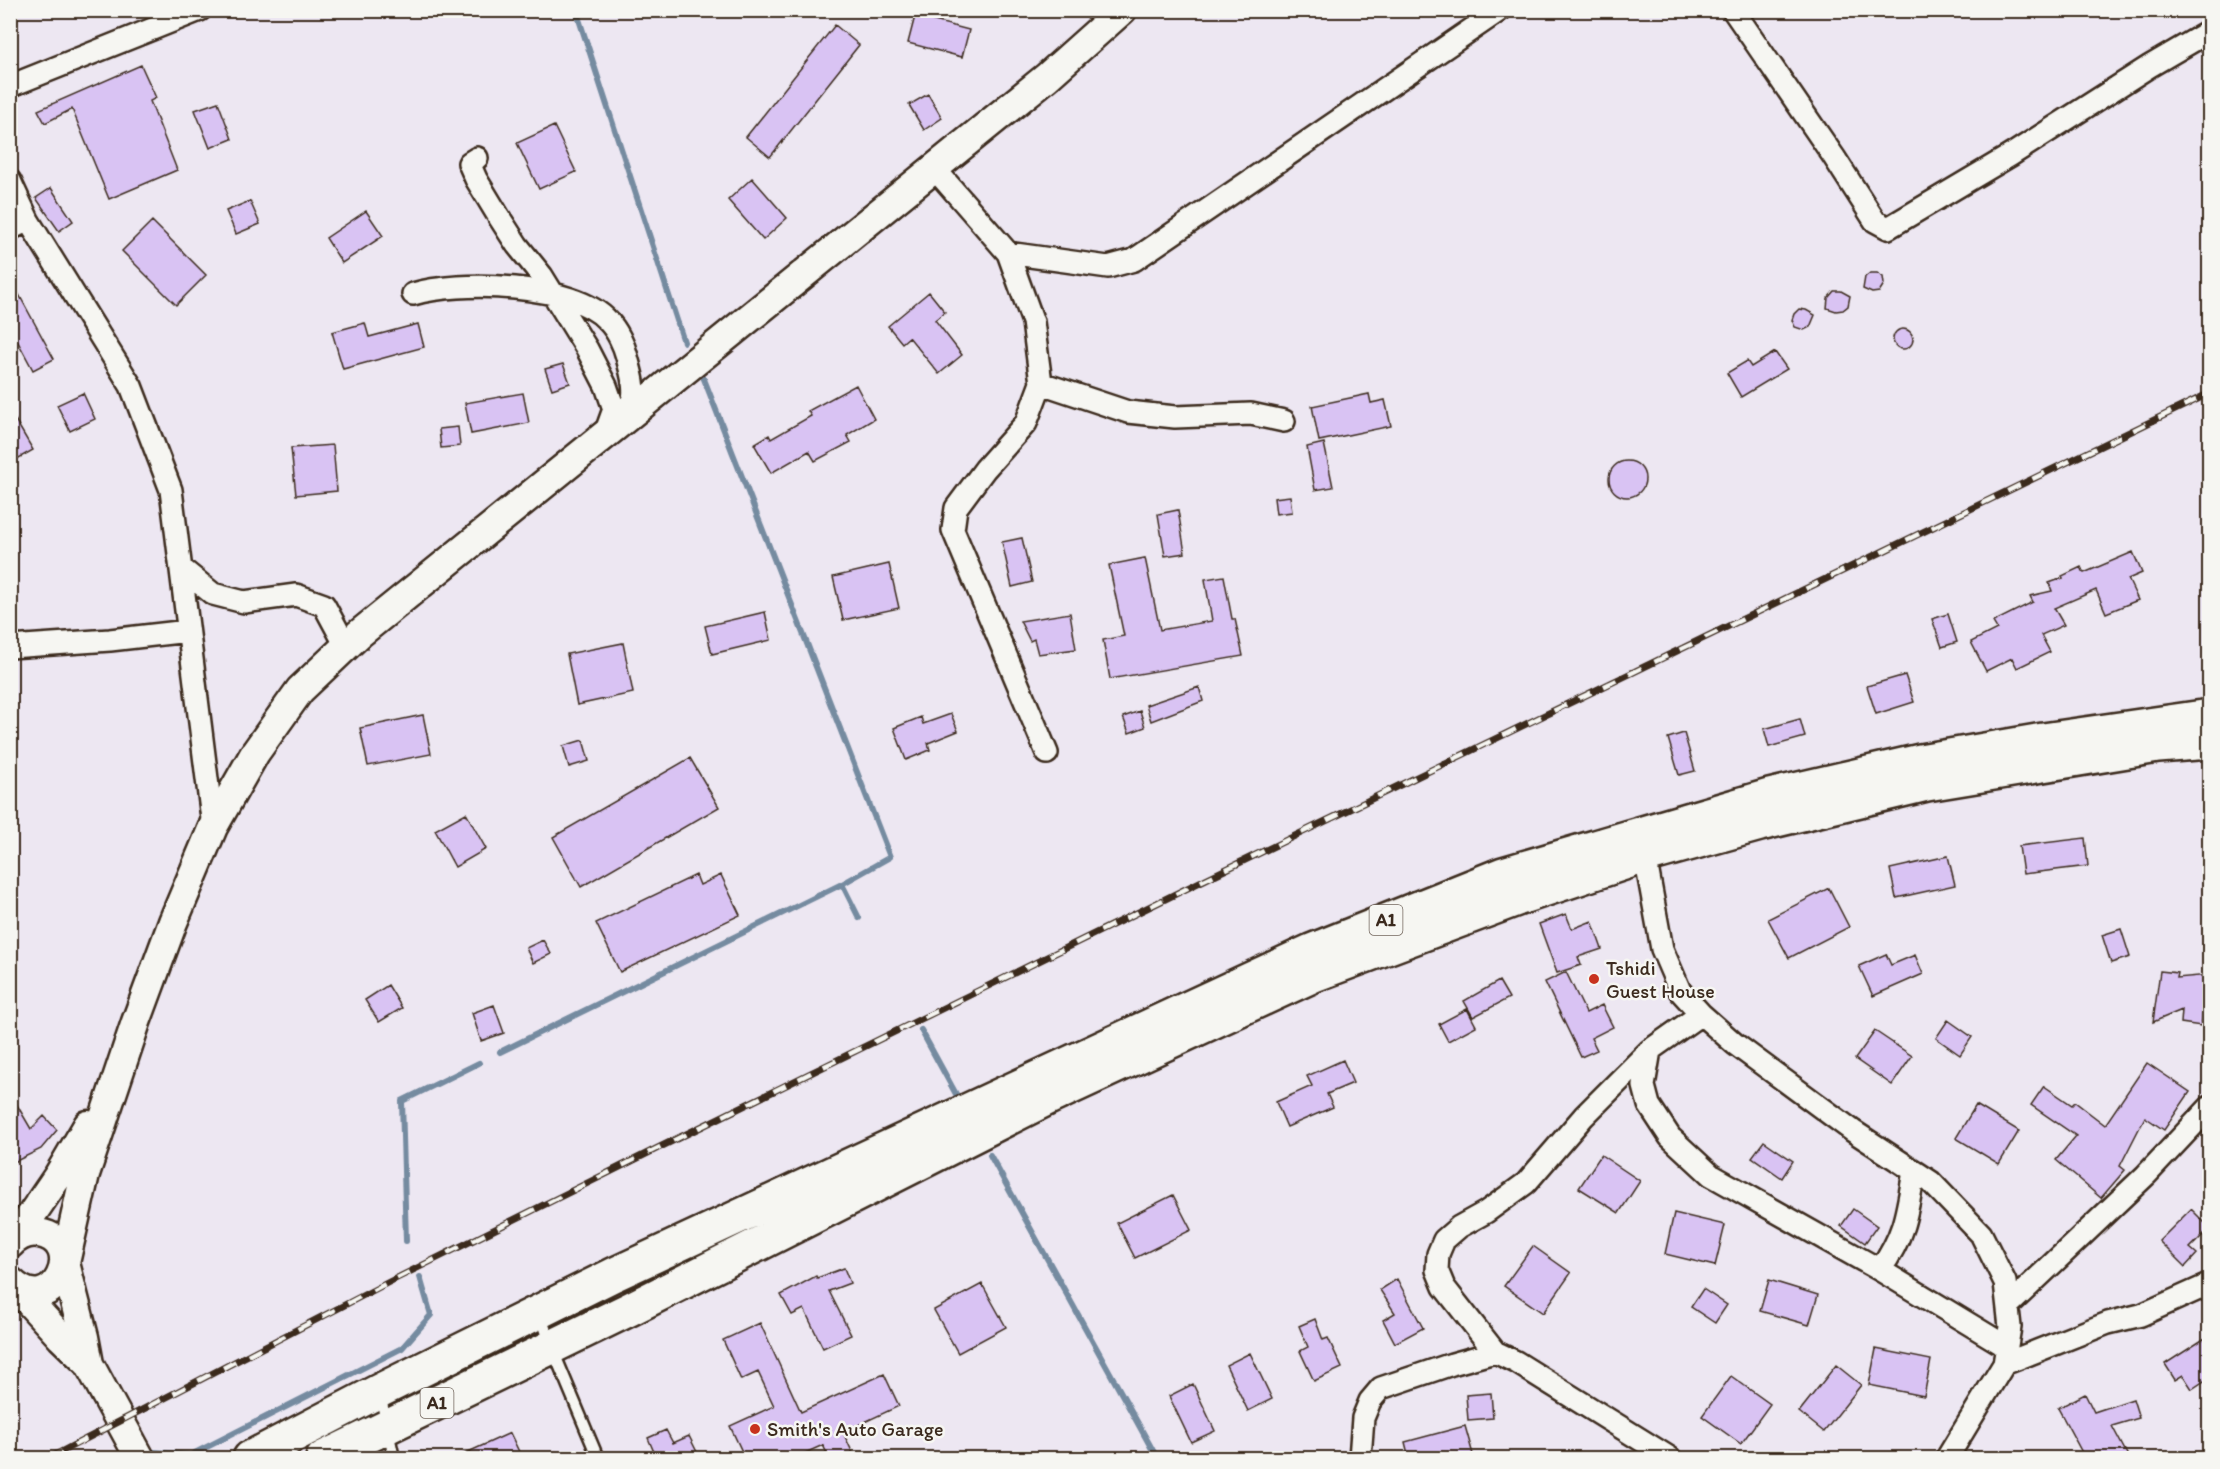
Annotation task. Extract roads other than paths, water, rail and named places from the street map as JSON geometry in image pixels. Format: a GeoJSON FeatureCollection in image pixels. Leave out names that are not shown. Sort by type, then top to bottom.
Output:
{"type":"FeatureCollection","features":[{"type":"Feature","properties":{"kind":"highway","name":"A1"},"geometry":{"type":"LineString","coordinates":[[250,1458],[613,1275],[1311,951],[1503,874],[1769,796],[1920,761],[2043,740],[2210,716]]}},
{"type":"Feature","properties":{"kind":"highway","name":"A1"},"geometry":{"type":"LineString","coordinates":[[323,1458],[552,1348],[1048,1098],[1314,975],[1525,896],[1645,856],[1760,824],[1927,784],[2158,746],[2210,742]]}},
{"type":"Feature","properties":{"kind":"street"},"geometry":{"type":"LineString","coordinates":[[10,86],[200,10]]}},
{"type":"Feature","properties":{"kind":"street"},"geometry":{"type":"LineString","coordinates":[[11,1288],[41,1292],[49,1290],[60,1278],[85,1174],[172,922],[213,827],[255,753],[300,690],[346,646],[441,566],[1047,77],[1122,10]]}},
{"type":"Feature","properties":{"kind":"street"},"geometry":{"type":"LineString","coordinates":[[1008,253],[1108,267],[1134,260],[1500,10]]}},
{"type":"Feature","properties":{"kind":"street"},"geometry":{"type":"LineString","coordinates":[[1733,10],[1875,221],[1888,228],[2011,155],[2150,66],[2210,31]]}},
{"type":"Feature","properties":{"kind":"street"},"geometry":{"type":"LineString","coordinates":[[477,158],[469,163],[476,179],[517,245],[554,295],[587,349],[606,386],[614,408],[613,428]]}},
{"type":"Feature","properties":{"kind":"street"},"geometry":{"type":"LineString","coordinates":[[934,168],[1008,253],[1033,322],[1041,383],[1026,423],[956,508],[953,531],[1047,753]]}},
{"type":"Feature","properties":{"kind":"street"},"geometry":{"type":"LineString","coordinates":[[10,181],[19,224],[131,386],[171,490],[213,827]]}},
{"type":"Feature","properties":{"kind":"street"},"geometry":{"type":"LineString","coordinates":[[413,294],[433,288],[464,286],[519,289],[565,296],[589,307],[608,320],[625,348],[631,371],[633,398],[613,428]]}},
{"type":"Feature","properties":{"kind":"street"},"geometry":{"type":"LineString","coordinates":[[1041,383],[1128,412],[1174,417],[1251,414],[1284,421]]}},
{"type":"Feature","properties":{"kind":"street"},"geometry":{"type":"LineString","coordinates":[[181,568],[213,594],[224,597],[244,602],[296,595],[324,605],[346,646]]}},
{"type":"Feature","properties":{"kind":"street"},"geometry":{"type":"LineString","coordinates":[[10,647],[110,640],[188,631]]}},
{"type":"Feature","properties":{"kind":"street"},"geometry":{"type":"LineString","coordinates":[[1645,856],[1662,949],[1680,991],[1701,1014],[1735,1044],[1853,1131],[1931,1182],[1981,1234],[2005,1282],[2010,1327],[2005,1356],[1947,1458]]}},
{"type":"Feature","properties":{"kind":"street"},"geometry":{"type":"LineString","coordinates":[[1670,1458],[1516,1362],[1495,1352],[1444,1287],[1437,1270],[1438,1254],[1444,1240],[1459,1227],[1486,1212],[1526,1183],[1584,1116],[1650,1050],[1701,1014]]}},
{"type":"Feature","properties":{"kind":"street"},"geometry":{"type":"LineString","coordinates":[[13,1242],[76,1147],[136,1022]]}},
{"type":"Feature","properties":{"kind":"street"},"geometry":{"type":"LineString","coordinates":[[1650,1050],[1644,1086],[1649,1105],[1670,1137],[1711,1175],[1880,1270],[2005,1356]]}},
{"type":"Feature","properties":{"kind":"street"},"geometry":{"type":"LineString","coordinates":[[2008,1306],[2145,1175],[2210,1107]]}},
{"type":"Feature","properties":{"kind":"street"},"geometry":{"type":"LineString","coordinates":[[1880,1270],[1895,1249],[1905,1223],[1914,1171]]}},
{"type":"Feature","properties":{"kind":"street"},"geometry":{"type":"LineString","coordinates":[[13,1242],[24,1234],[43,1234],[59,1245],[63,1253],[89,1364]]}},
{"type":"Feature","properties":{"kind":"street"},"geometry":{"type":"LineString","coordinates":[[2005,1356],[2108,1323],[2141,1315],[2210,1284]]}},
{"type":"Feature","properties":{"kind":"street"},"geometry":{"type":"LineString","coordinates":[[11,1288],[89,1364],[140,1458]]}},
{"type":"Feature","properties":{"kind":"street"},"geometry":{"type":"LineString","coordinates":[[1360,1458],[1364,1418],[1370,1401],[1381,1388],[1495,1352]]}},
{"type":"Feature","properties":{"kind":"lane"},"geometry":{"type":"LineString","coordinates":[[539,1312],[598,1458]]}},
{"type":"Feature","properties":{"kind":"lane"},"geometry":{"type":"LineString","coordinates":[[379,1391],[394,1458]]}},
{"type":"Feature","properties":{"kind":"waterway"},"geometry":{"type":"LineString","coordinates":[[576,10],[684,342]]}},
{"type":"Feature","properties":{"kind":"waterway"},"geometry":{"type":"LineString","coordinates":[[500,1052],[842,884],[890,857],[704,379]]}},
{"type":"Feature","properties":{"kind":"waterway"},"geometry":{"type":"LineString","coordinates":[[842,884],[859,918]]}},
{"type":"Feature","properties":{"kind":"waterway"},"geometry":{"type":"LineString","coordinates":[[921,1030],[957,1096]]}},
{"type":"Feature","properties":{"kind":"waterway"},"geometry":{"type":"LineString","coordinates":[[406,1241],[402,1101],[479,1063]]}},
{"type":"Feature","properties":{"kind":"waterway"},"geometry":{"type":"LineString","coordinates":[[990,1155],[1157,1458]]}},
{"type":"Feature","properties":{"kind":"waterway"},"geometry":{"type":"LineString","coordinates":[[153,1452],[191,1455],[402,1348],[431,1315],[420,1277]]}},
{"type":"Feature","properties":{"kind":"railway"},"geometry":{"type":"LineString","coordinates":[[49,1458],[389,1282],[660,1147],[1206,879],[2210,393]]}},
{"type":"Feature","properties":{"kind":"place","name":"Tshidi Guest House"},"geometry":{"type":"Point","coordinates":[1594,979]}},
{"type":"Feature","properties":{"kind":"place","name":"Smith's Auto Garage"},"geometry":{"type":"Point","coordinates":[755,1429]}}]}
